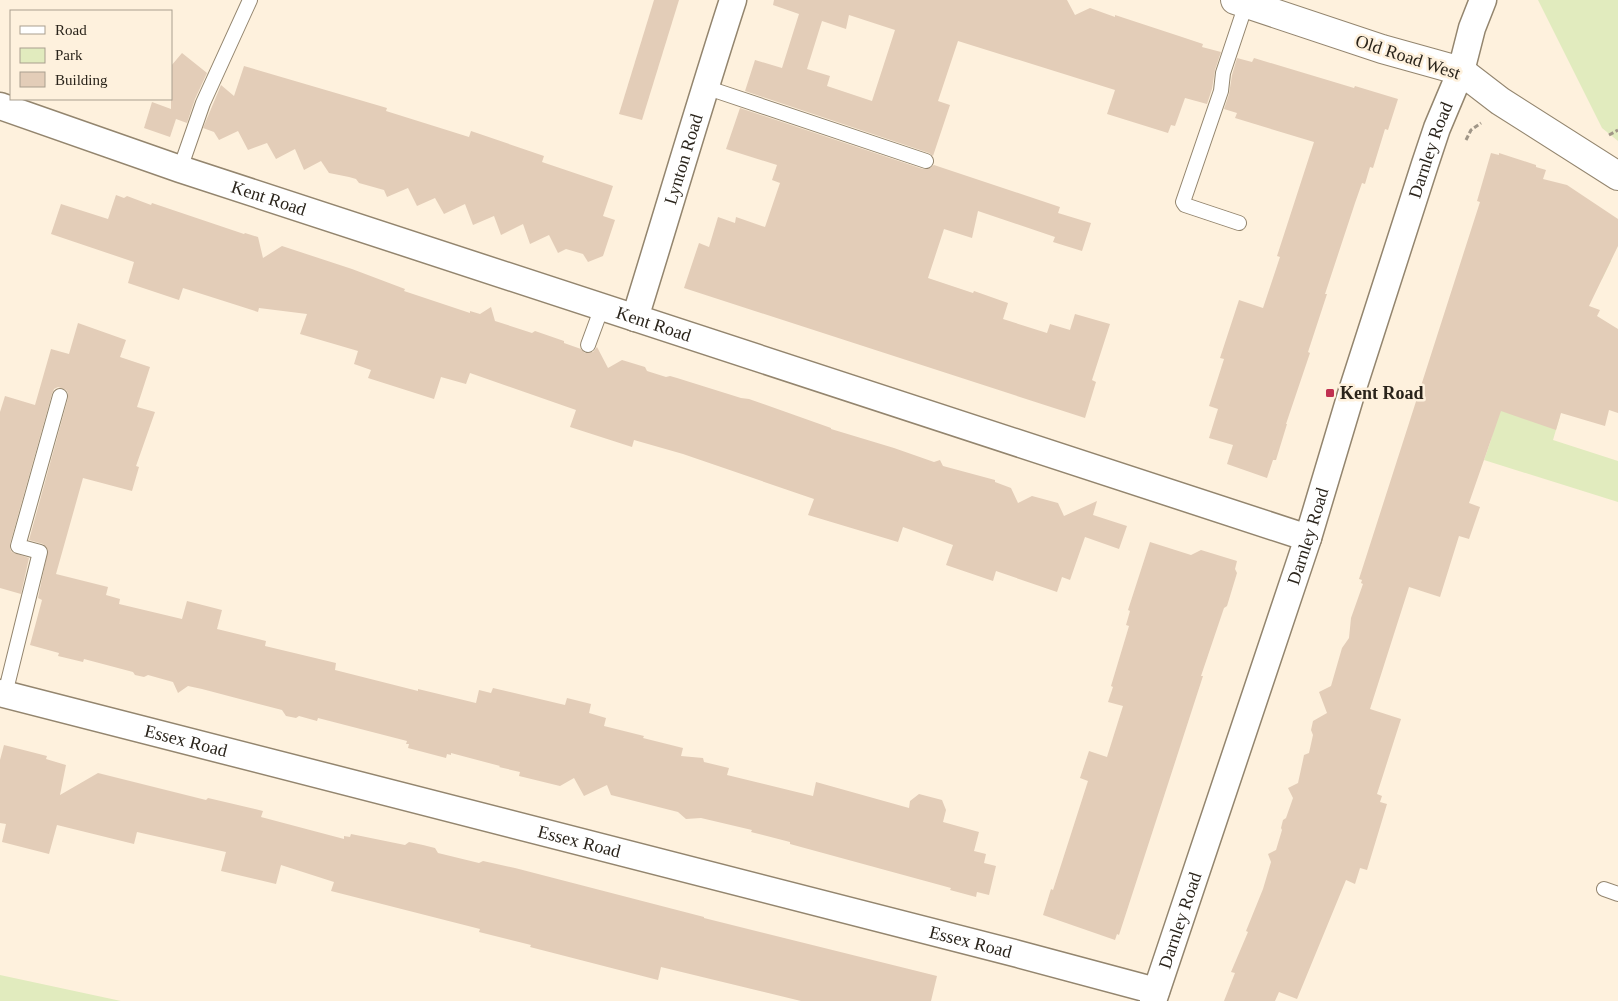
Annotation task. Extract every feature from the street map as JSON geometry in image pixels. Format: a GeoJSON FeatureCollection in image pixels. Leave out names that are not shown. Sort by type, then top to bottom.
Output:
{"type":"FeatureCollection","features":[{"type":"Feature","properties":{"kind":"main road","name":"Old Road West"},"geometry":{"type":"LineString","coordinates":[[1240,2],[1382,49],[1461,71],[1500,100],[1618,176]]}},
{"type":"Feature","properties":{"kind":"street","name":"Lynton Road"},"geometry":{"type":"LineString","coordinates":[[635,318],[733,0]]}},
{"type":"Feature","properties":{"kind":"street","name":"Darnley Road"},"geometry":{"type":"LineString","coordinates":[[1155,996],[1308,538],[1352,391],[1425,164],[1437,128],[1461,71],[1472,28],[1483,0]]}},
{"type":"Feature","properties":{"kind":"street","name":"Kent Road"},"geometry":{"type":"LineString","coordinates":[[0,106],[180,169],[1308,538]]}},
{"type":"Feature","properties":{"kind":"street","name":"Essex Road"},"geometry":{"type":"LineString","coordinates":[[3,693],[1018,954],[1155,996]]}},
{"type":"Feature","properties":{"kind":"lane"},"geometry":{"type":"LineString","coordinates":[[180,169],[203,103],[250,0]]}},
{"type":"Feature","properties":{"kind":"lane"},"geometry":{"type":"LineString","coordinates":[[1239,223],[1184,205],[1183,202],[1221,91],[1222,73],[1240,2]]}},
{"type":"Feature","properties":{"kind":"lane"},"geometry":{"type":"LineString","coordinates":[[705,87],[926,161]]}},
{"type":"Feature","properties":{"kind":"lane"},"geometry":{"type":"LineString","coordinates":[[588,345],[602,307]]}},
{"type":"Feature","properties":{"kind":"lane"},"geometry":{"type":"LineString","coordinates":[[3,693],[40,552],[18,546],[60,396]]}},
{"type":"Feature","properties":{"kind":"lane"},"geometry":{"type":"LineString","coordinates":[[1604,889],[1618,894]]}},
{"type":"Feature","properties":{"kind":"path"},"geometry":{"type":"LineString","coordinates":[[1464,143],[1473,129],[1479,124],[1486,122]]}},
{"type":"Feature","properties":{"kind":"path"},"geometry":{"type":"LineString","coordinates":[[1604,137],[1608,137],[1618,130]]}},
{"type":"Feature","properties":{"kind":"green space"},"geometry":{"type":"Polygon","coordinates":[[[1538,0],[1618,0],[1618,141],[1602,128],[1538,0]]]}},
{"type":"Feature","properties":{"kind":"green space"},"geometry":{"type":"Polygon","coordinates":[[[1547,224],[1611,261],[1602,279],[1572,264],[1547,412],[1560,416],[1553,440],[1618,461],[1618,502],[1484,460],[1547,224]]]}},
{"type":"Feature","properties":{"kind":"green space"},"geometry":{"type":"Polygon","coordinates":[[[0,975],[121,1001],[0,1001],[0,975]]]}},
{"type":"Feature","properties":{"kind":"building"},"geometry":{"type":"Polygon","coordinates":[[[654,0],[679,0],[642,120],[619,114],[654,0]]]}},
{"type":"Feature","properties":{"kind":"building"},"geometry":{"type":"Polygon","coordinates":[[[774,0],[1067,0],[1075,15],[1090,8],[1203,44],[1202,47],[1221,52],[1207,104],[1185,98],[1175,126],[1171,125],[1168,133],[1107,114],[1115,90],[958,41],[938,101],[950,105],[933,156],[929,153],[745,91],[755,60],[782,68],[799,14],[773,5],[774,0]],[[849,15],[846,29],[822,21],[807,69],[830,76],[827,86],[872,101],[895,30],[849,15]]]}},
{"type":"Feature","properties":{"kind":"building"},"geometry":{"type":"Polygon","coordinates":[[[182,53],[207,73],[187,123],[176,119],[170,137],[144,128],[152,102],[171,109],[172,65],[182,53]]]}},
{"type":"Feature","properties":{"kind":"building"},"geometry":{"type":"Polygon","coordinates":[[[1237,58],[1252,62],[1254,58],[1398,99],[1388,130],[1385,129],[1373,168],[1370,167],[1365,184],[1362,183],[1355,203],[1325,294],[1327,294],[1308,352],[1310,353],[1276,460],[1273,460],[1267,478],[1227,464],[1233,445],[1209,438],[1218,409],[1209,406],[1224,359],[1220,358],[1239,300],[1263,308],[1280,257],[1277,256],[1314,142],[1235,118],[1237,113],[1224,109],[1237,58]]]}},
{"type":"Feature","properties":{"kind":"building"},"geometry":{"type":"Polygon","coordinates":[[[244,66],[387,108],[386,111],[469,137],[471,131],[544,156],[542,162],[613,186],[603,216],[615,220],[603,256],[588,262],[583,254],[566,249],[558,253],[549,235],[530,244],[523,224],[501,235],[494,216],[473,225],[465,204],[444,214],[435,198],[417,206],[408,188],[387,197],[384,190],[359,183],[356,179],[329,173],[321,161],[304,170],[295,149],[276,159],[267,143],[248,150],[238,131],[219,140],[214,132],[203,128],[221,85],[234,96],[244,66]]]}},
{"type":"Feature","properties":{"kind":"building"},"geometry":{"type":"Polygon","coordinates":[[[740,108],[923,169],[928,169],[934,165],[1060,207],[1058,213],[1091,223],[1082,251],[1053,242],[1055,237],[978,211],[972,238],[944,229],[928,278],[1008,303],[1003,319],[1047,333],[1050,324],[1070,330],[1075,314],[1110,324],[1092,380],[1096,382],[1085,418],[684,288],[699,243],[709,247],[718,217],[735,223],[736,217],[765,227],[780,183],[772,180],[777,165],[726,149],[740,108]]]}},
{"type":"Feature","properties":{"kind":"building"},"geometry":{"type":"Polygon","coordinates":[[[1491,153],[1499,155],[1499,153],[1546,170],[1543,179],[1567,185],[1618,219],[1618,246],[1589,306],[1600,310],[1597,316],[1618,329],[1618,413],[1609,410],[1605,426],[1561,413],[1556,430],[1501,411],[1469,503],[1480,507],[1469,539],[1459,536],[1440,597],[1409,587],[1370,709],[1401,719],[1377,794],[1382,796],[1380,802],[1387,804],[1367,870],[1360,868],[1355,884],[1346,880],[1297,999],[1279,992],[1275,1001],[1224,1001],[1235,973],[1231,972],[1263,889],[1271,862],[1268,854],[1276,850],[1283,820],[1286,818],[1293,798],[1288,788],[1298,783],[1304,755],[1309,753],[1313,735],[1311,730],[1313,721],[1327,713],[1319,692],[1331,686],[1342,648],[1349,638],[1351,618],[1363,584],[1361,583],[1362,580],[1359,579],[1480,202],[1477,201],[1491,153]]]}},
{"type":"Feature","properties":{"kind":"building"},"geometry":{"type":"Polygon","coordinates":[[[116,195],[124,198],[127,196],[151,205],[152,203],[258,237],[263,258],[282,246],[352,269],[405,289],[404,291],[470,313],[470,311],[480,314],[491,307],[495,321],[532,333],[535,331],[564,341],[564,343],[581,349],[585,353],[593,352],[597,347],[608,368],[622,360],[645,367],[647,371],[749,399],[831,429],[934,462],[940,460],[943,466],[995,480],[995,482],[1011,488],[1018,503],[1032,496],[1058,503],[1064,516],[1097,501],[1093,515],[1127,526],[1119,549],[1085,537],[1070,580],[1062,577],[1057,592],[996,571],[993,581],[946,565],[953,545],[903,527],[898,542],[808,515],[814,499],[683,454],[634,440],[632,447],[570,427],[576,410],[470,373],[466,384],[441,377],[434,399],[368,378],[371,370],[354,364],[358,351],[300,334],[307,314],[259,308],[258,312],[183,288],[179,300],[128,283],[134,262],[51,234],[61,204],[108,219],[116,195]]]}},
{"type":"Feature","properties":{"kind":"building"},"geometry":{"type":"Polygon","coordinates":[[[78,323],[126,340],[120,357],[150,367],[137,407],[155,412],[136,466],[139,467],[132,491],[83,478],[56,574],[108,587],[106,595],[120,599],[119,604],[182,619],[187,601],[222,610],[217,629],[266,641],[265,646],[336,663],[335,670],[418,691],[418,689],[476,703],[479,690],[491,693],[493,688],[565,705],[567,698],[591,704],[589,713],[606,718],[604,726],[683,748],[681,756],[703,758],[704,762],[729,768],[727,775],[813,796],[816,782],[909,808],[910,801],[919,794],[942,800],[946,810],[943,822],[979,832],[974,851],[986,854],[984,863],[996,866],[989,895],[977,892],[976,897],[950,890],[951,888],[790,844],[790,842],[751,832],[752,830],[701,818],[686,819],[678,812],[611,795],[607,785],[584,796],[574,778],[560,786],[519,776],[520,772],[451,753],[451,755],[447,754],[446,758],[408,748],[409,744],[406,744],[407,741],[318,718],[317,721],[299,716],[296,718],[286,716],[282,710],[202,689],[188,686],[178,693],[173,682],[148,675],[144,677],[135,675],[133,672],[84,659],[83,662],[58,656],[59,653],[30,645],[42,600],[38,598],[48,550],[43,544],[29,540],[68,393],[66,390],[58,387],[54,389],[52,394],[10,544],[12,552],[29,558],[21,594],[0,588],[0,412],[5,396],[35,405],[51,349],[69,354],[78,323]]]}},
{"type":"Feature","properties":{"kind":"building"},"geometry":{"type":"Polygon","coordinates":[[[1150,542],[1191,555],[1201,550],[1237,561],[1235,569],[1237,573],[1201,676],[1203,676],[1119,935],[1117,934],[1115,940],[1043,915],[1051,889],[1053,890],[1088,781],[1080,778],[1089,751],[1107,757],[1123,706],[1108,702],[1129,626],[1126,625],[1130,611],[1128,610],[1150,542]]]}},
{"type":"Feature","properties":{"kind":"building"},"geometry":{"type":"Polygon","coordinates":[[[4,745],[47,756],[46,759],[66,765],[60,795],[98,773],[206,800],[208,798],[263,811],[261,817],[344,839],[344,836],[350,837],[351,834],[405,845],[409,842],[423,845],[435,848],[438,853],[479,863],[483,861],[515,868],[704,918],[937,976],[931,1001],[801,1001],[661,967],[658,980],[530,947],[531,945],[479,932],[480,929],[331,891],[334,882],[281,865],[276,884],[221,871],[226,852],[137,832],[134,844],[57,825],[49,854],[2,842],[6,824],[0,823],[0,760],[4,745]]]}},
{"type":"Feature","properties":{"kind":"place","name":"Kent Road"},"geometry":{"type":"Point","coordinates":[1330,393]}}]}
